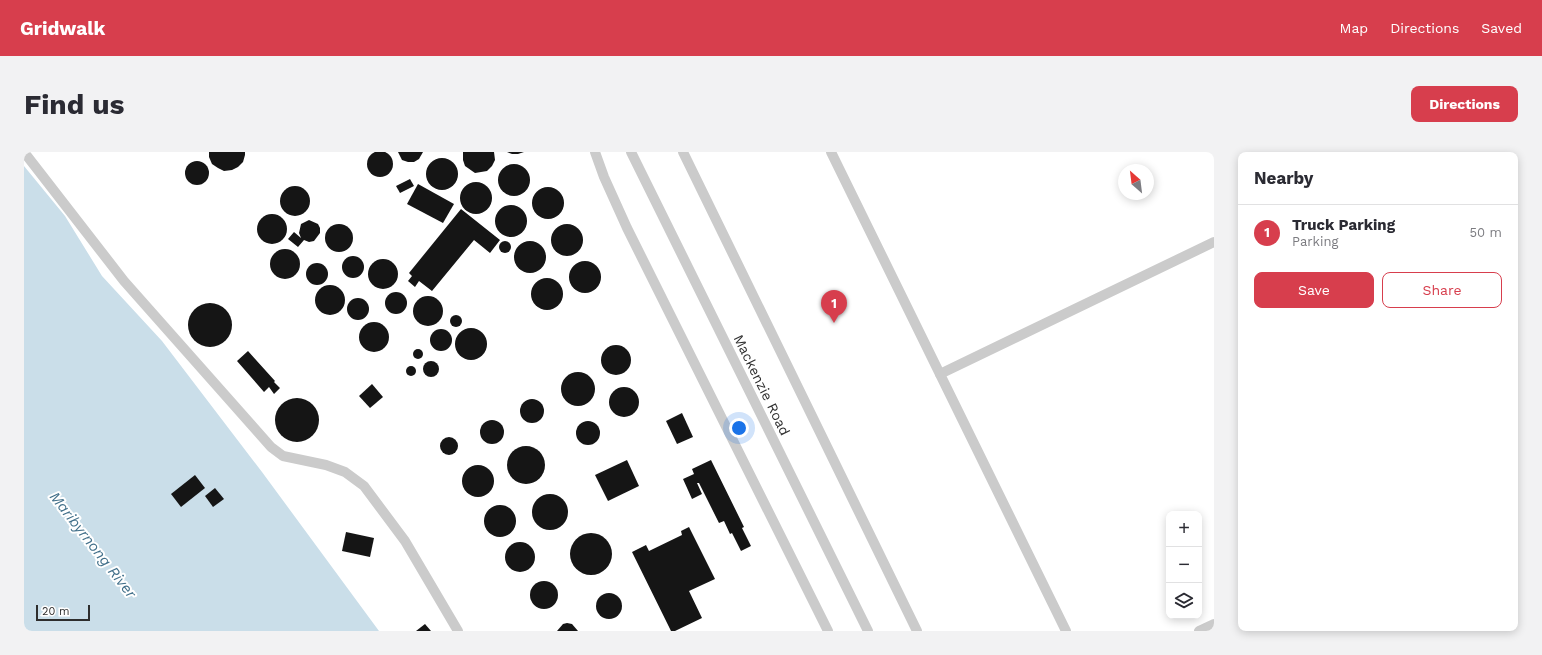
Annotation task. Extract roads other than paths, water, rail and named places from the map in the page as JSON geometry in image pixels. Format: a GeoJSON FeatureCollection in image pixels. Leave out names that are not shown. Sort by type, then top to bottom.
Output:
{"type":"FeatureCollection","features":[{"type":"Feature","properties":{"kind":"lane"},"geometry":{"type":"LineString","coordinates":[[24,152],[124,282],[271,447],[284,456],[326,465],[345,472],[364,486],[405,541],[458,631]]}},
{"type":"Feature","properties":{"kind":"lane"},"geometry":{"type":"LineString","coordinates":[[595,152],[604,177],[627,228],[828,631]]}},
{"type":"Feature","properties":{"kind":"lane","name":"Mackenzie Road"},"geometry":{"type":"LineString","coordinates":[[631,152],[868,631]]}},
{"type":"Feature","properties":{"kind":"lane"},"geometry":{"type":"LineString","coordinates":[[683,152],[916,631]]}},
{"type":"Feature","properties":{"kind":"lane"},"geometry":{"type":"LineString","coordinates":[[831,152],[1066,631]]}},
{"type":"Feature","properties":{"kind":"lane"},"geometry":{"type":"LineString","coordinates":[[940,374],[1214,242]]}},
{"type":"Feature","properties":{"kind":"lane"},"geometry":{"type":"LineString","coordinates":[[1199,631],[1214,624]]}},
{"type":"Feature","properties":{"kind":"water","name":"Maribyrnong River"},"geometry":{"type":"Polygon","coordinates":[[[24,166],[65,216],[102,276],[162,341],[262,472],[379,631],[24,631],[24,166]]]}},
{"type":"Feature","properties":{"kind":"place","name":"Truck Parking"},"geometry":{"type":"Point","coordinates":[834,323]}}]}
